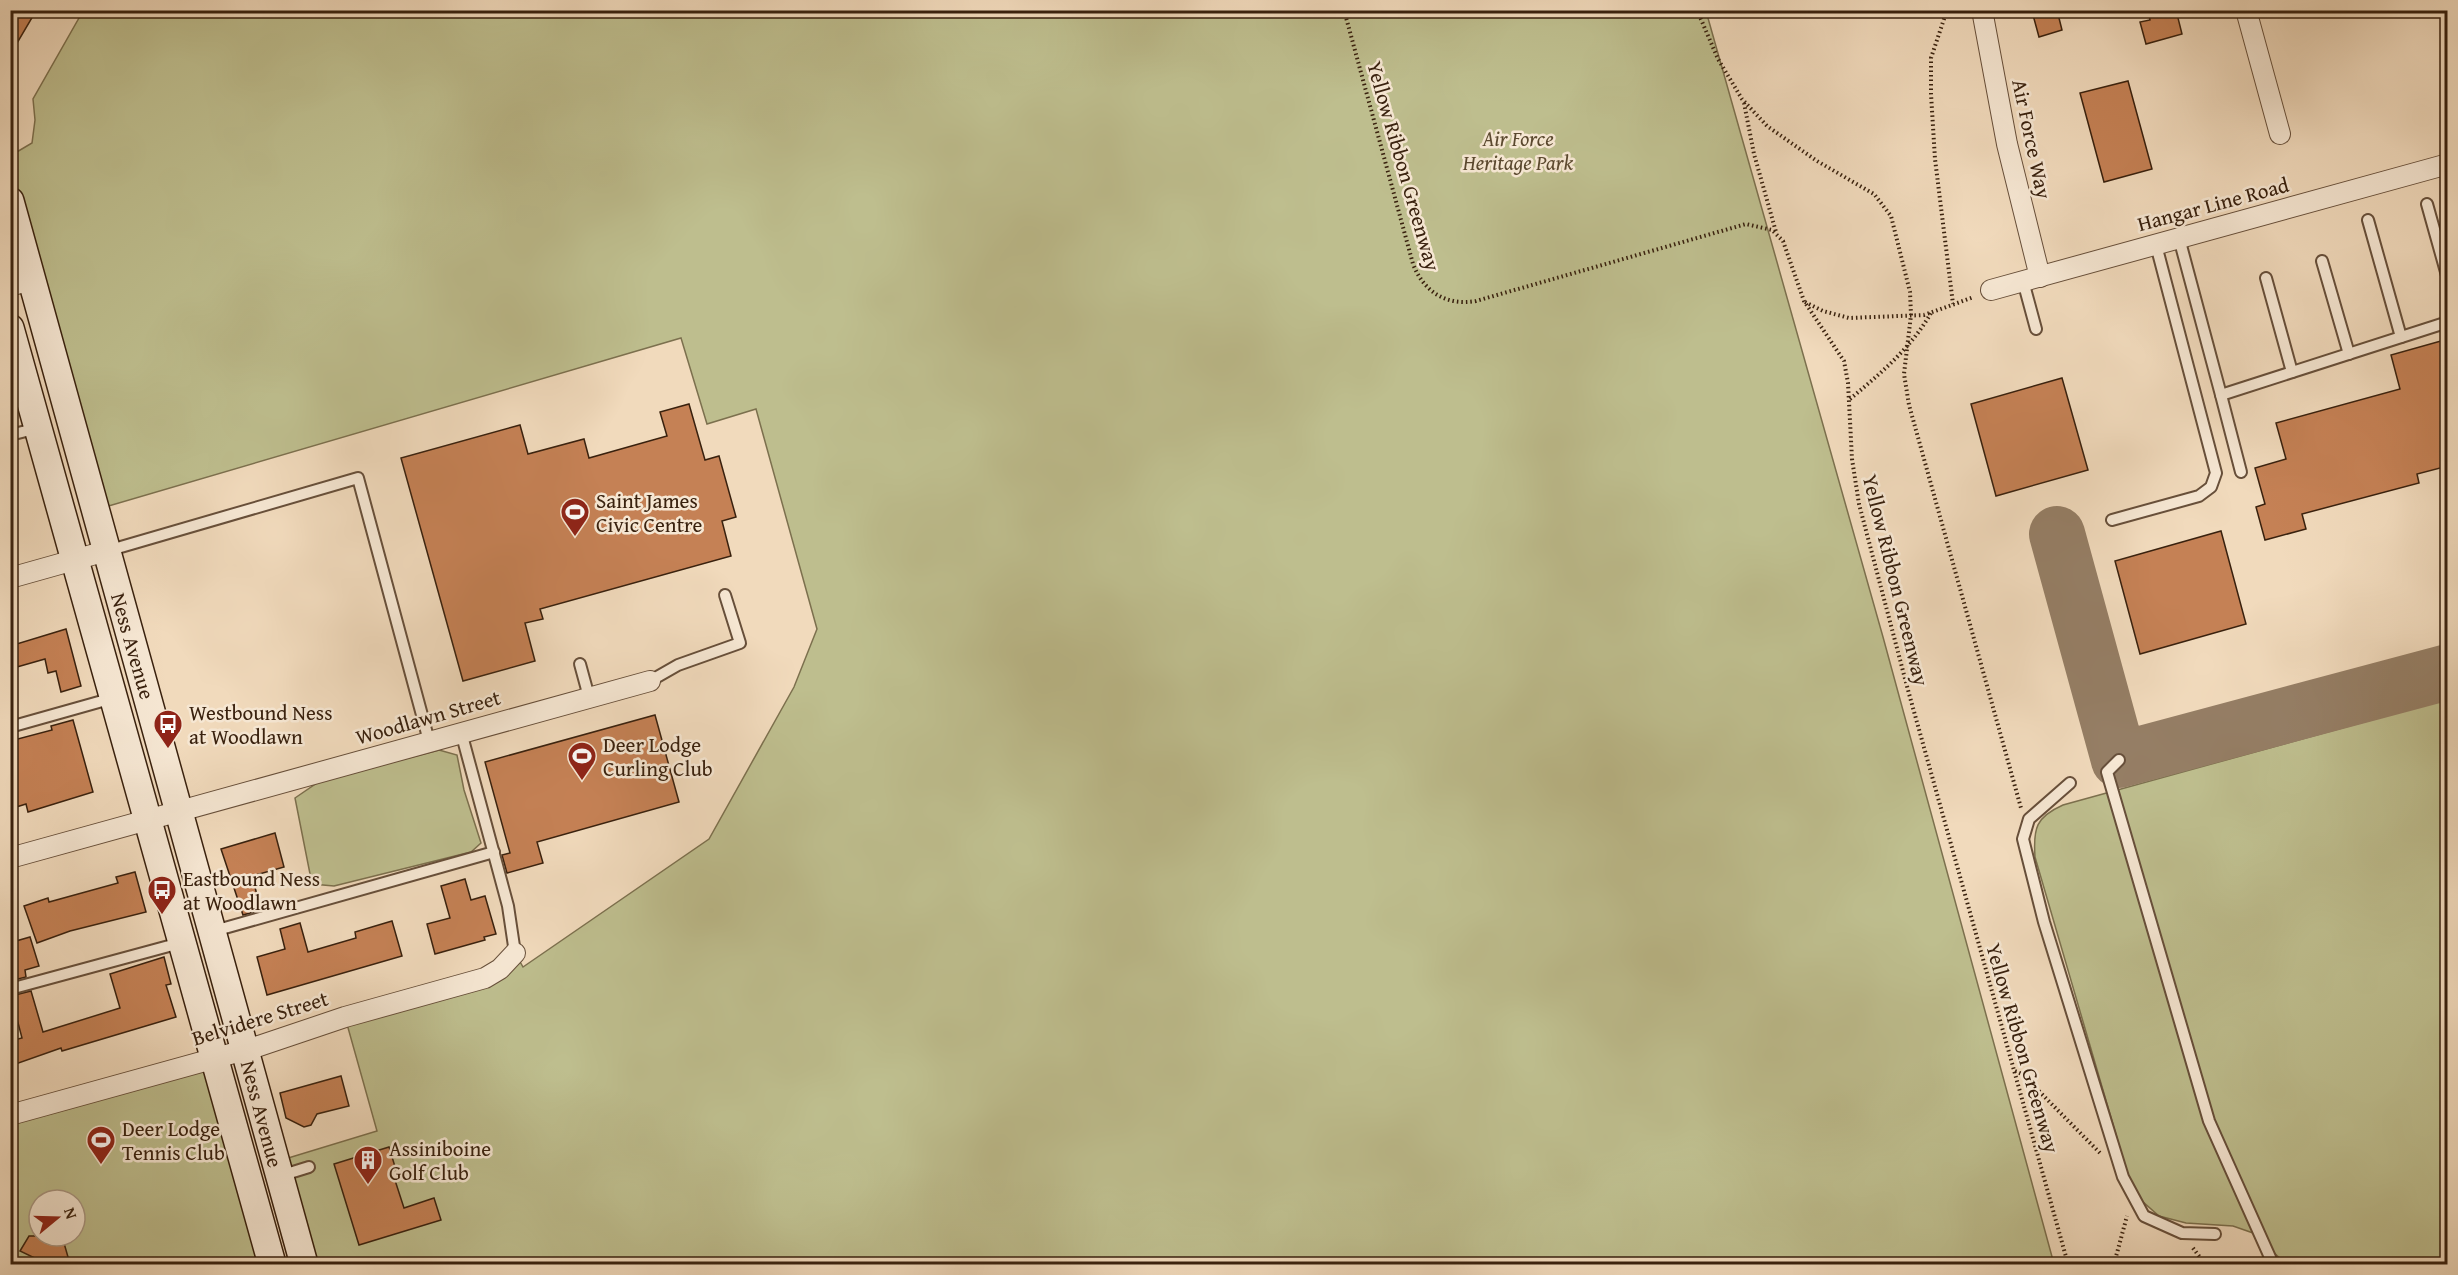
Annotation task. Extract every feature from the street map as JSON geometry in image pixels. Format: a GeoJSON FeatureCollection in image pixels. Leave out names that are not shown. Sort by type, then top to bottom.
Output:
{"type":"FeatureCollection","features":[{"type":"Feature","properties":{"kind":"main road","name":"Ness Avenue"},"geometry":{"type":"LineString","coordinates":[[10,201],[21,283],[106,551],[304,1264]]}},
{"type":"Feature","properties":{"kind":"main road","name":"Ness Avenue"},"geometry":{"type":"LineString","coordinates":[[10,328],[272,1264]]}},
{"type":"Feature","properties":{"kind":"street","name":"Air Force Way"},"geometry":{"type":"LineString","coordinates":[[1982,10],[2031,279]]}},
{"type":"Feature","properties":{"kind":"street"},"geometry":{"type":"LineString","coordinates":[[2246,10],[2280,134]]}},
{"type":"Feature","properties":{"kind":"street","name":"Hangar Line Road"},"geometry":{"type":"LineString","coordinates":[[1991,290],[2448,164]]}},
{"type":"Feature","properties":{"kind":"street"},"geometry":{"type":"LineString","coordinates":[[10,578],[106,551]]}},
{"type":"Feature","properties":{"kind":"street","name":"Woodlawn Street"},"geometry":{"type":"LineString","coordinates":[[10,858],[650,681]]}},
{"type":"Feature","properties":{"kind":"street","name":"Belvidere Street"},"geometry":{"type":"LineString","coordinates":[[10,1115],[485,978],[500,969],[515,953]]}},
{"type":"Feature","properties":{"kind":"lane"},"geometry":{"type":"LineString","coordinates":[[2427,204],[2448,279]]}},
{"type":"Feature","properties":{"kind":"lane"},"geometry":{"type":"LineString","coordinates":[[2368,220],[2401,337]]}},
{"type":"Feature","properties":{"kind":"lane"},"geometry":{"type":"LineString","coordinates":[[2179,238],[2241,472]]}},
{"type":"Feature","properties":{"kind":"lane"},"geometry":{"type":"LineString","coordinates":[[2112,520],[2199,496],[2211,487],[2216,473],[2156,244]]}},
{"type":"Feature","properties":{"kind":"lane"},"geometry":{"type":"LineString","coordinates":[[2322,261],[2349,354]]}},
{"type":"Feature","properties":{"kind":"lane"},"geometry":{"type":"LineString","coordinates":[[2266,278],[2292,372]]}},
{"type":"Feature","properties":{"kind":"lane"},"geometry":{"type":"LineString","coordinates":[[2031,279],[2036,329]]}},
{"type":"Feature","properties":{"kind":"lane"},"geometry":{"type":"LineString","coordinates":[[2221,395],[2448,322]]}},
{"type":"Feature","properties":{"kind":"lane"},"geometry":{"type":"LineString","coordinates":[[10,435],[39,428]]}},
{"type":"Feature","properties":{"kind":"lane"},"geometry":{"type":"LineString","coordinates":[[106,551],[358,478],[429,741]]}},
{"type":"Feature","properties":{"kind":"lane"},"geometry":{"type":"LineString","coordinates":[[650,681],[678,665],[740,643],[726,595]]}},
{"type":"Feature","properties":{"kind":"lane"},"geometry":{"type":"LineString","coordinates":[[580,664],[589,697]]}},
{"type":"Feature","properties":{"kind":"lane"},"geometry":{"type":"LineString","coordinates":[[10,727],[113,698]]}},
{"type":"Feature","properties":{"kind":"lane"},"geometry":{"type":"LineString","coordinates":[[460,732],[508,906],[515,953]]}},
{"type":"Feature","properties":{"kind":"lane"},"geometry":{"type":"LineString","coordinates":[[2119,760],[2107,772],[2209,1121],[2273,1264]]}},
{"type":"Feature","properties":{"kind":"lane"},"geometry":{"type":"LineString","coordinates":[[2070,783],[2029,819],[2023,839],[2044,922],[2123,1177],[2144,1216],[2182,1233],[2215,1234]]}},
{"type":"Feature","properties":{"kind":"lane"},"geometry":{"type":"LineString","coordinates":[[212,932],[494,852]]}},
{"type":"Feature","properties":{"kind":"lane"},"geometry":{"type":"LineString","coordinates":[[10,989],[181,943]]}},
{"type":"Feature","properties":{"kind":"lane"},"geometry":{"type":"LineString","coordinates":[[279,1176],[309,1167]]}},
{"type":"Feature","properties":{"kind":"path","name":"Yellow Ribbon Greenway"},"geometry":{"type":"LineString","coordinates":[[1344,10],[1413,264],[1423,285],[1439,296],[1456,302],[1476,301],[1746,224],[1764,226],[1776,233],[1789,253],[1804,301],[1844,361],[1849,399],[1852,459],[1862,515],[1908,690],[2068,1264]]}},
{"type":"Feature","properties":{"kind":"path"},"geometry":{"type":"LineString","coordinates":[[1697,10],[1718,59],[1744,101],[1767,126],[1817,161],[1874,194],[1891,216],[1910,292],[1911,315],[1904,374],[1909,405],[2026,829]]}},
{"type":"Feature","properties":{"kind":"path"},"geometry":{"type":"LineString","coordinates":[[1947,10],[1931,58],[1931,94],[1935,159],[1953,304]]}},
{"type":"Feature","properties":{"kind":"path"},"geometry":{"type":"LineString","coordinates":[[1744,101],[1754,154],[1771,208],[1776,233]]}},
{"type":"Feature","properties":{"kind":"path"},"geometry":{"type":"LineString","coordinates":[[1804,301],[1823,311],[1849,318],[1911,315],[1932,313],[1991,290]]}},
{"type":"Feature","properties":{"kind":"path"},"geometry":{"type":"LineString","coordinates":[[1849,399],[1876,378],[1907,347],[1932,313]]}},
{"type":"Feature","properties":{"kind":"path"},"geometry":{"type":"LineString","coordinates":[[2014,1070],[2022,1074],[2123,1177]]}},
{"type":"Feature","properties":{"kind":"path"},"geometry":{"type":"LineString","coordinates":[[2114,1264],[2128,1211],[2129,1188]]}},
{"type":"Feature","properties":{"kind":"green space","name":"Assiniboine Golf Club"},"geometry":{"type":"Polygon","coordinates":[[[83,11],[1706,11],[1883,637],[2054,1264],[304,1264],[275,1162],[377,1131],[345,1017],[485,978],[515,953],[523,967],[709,839],[794,687],[817,629],[756,409],[707,424],[681,338],[95,510],[11,201],[10,156],[32,143],[35,120],[33,99],[83,11]]]}},
{"type":"Feature","properties":{"kind":"green space"},"geometry":{"type":"Polygon","coordinates":[[[2447,699],[2447,1264],[2286,1264],[2253,1233],[2233,1226],[2186,1223],[2159,1216],[2133,1193],[2035,857],[2038,825],[2047,814],[2063,805],[2447,699]]]}},
{"type":"Feature","properties":{"kind":"green space"},"geometry":{"type":"Polygon","coordinates":[[[439,750],[457,755],[464,790],[481,843],[471,852],[334,886],[312,884],[295,798],[320,781],[439,750]]]}},
{"type":"Feature","properties":{"kind":"green space"},"geometry":{"type":"Polygon","coordinates":[[[213,1058],[272,1264],[11,1264],[11,1115],[213,1058]]]}},
{"type":"Feature","properties":{"kind":"building"},"geometry":{"type":"Polygon","coordinates":[[[10,10],[24,10],[33,16],[10,55],[10,10]]]}},
{"type":"Feature","properties":{"kind":"building"},"geometry":{"type":"Polygon","coordinates":[[[2057,10],[2062,30],[2039,37],[2033,15],[2057,10]]]}},
{"type":"Feature","properties":{"kind":"building"},"geometry":{"type":"Polygon","coordinates":[[[2148,10],[2176,10],[2182,34],[2146,44],[2140,22],[2150,20],[2148,10]]]}},
{"type":"Feature","properties":{"kind":"building"},"geometry":{"type":"Polygon","coordinates":[[[2128,81],[2152,169],[2104,182],[2080,93],[2128,81]]]}},
{"type":"Feature","properties":{"kind":"building"},"geometry":{"type":"Polygon","coordinates":[[[2448,339],[2448,466],[2417,474],[2419,483],[2302,514],[2306,529],[2265,540],[2256,507],[2265,504],[2255,468],[2286,459],[2276,423],[2400,389],[2391,355],[2448,339]]]}},
{"type":"Feature","properties":{"kind":"building"},"geometry":{"type":"Polygon","coordinates":[[[2062,378],[2088,470],[1996,496],[1971,404],[2062,378]]]}},
{"type":"Feature","properties":{"kind":"building","name":"Saint James Civic Centre"},"geometry":{"type":"Polygon","coordinates":[[[689,404],[705,460],[719,456],[736,517],[722,521],[731,556],[540,609],[543,619],[525,623],[535,661],[463,681],[401,458],[520,425],[528,454],[584,439],[589,458],[667,436],[660,412],[689,404]]]}},
{"type":"Feature","properties":{"kind":"building"},"geometry":{"type":"Polygon","coordinates":[[[2221,531],[2246,624],[2140,654],[2115,561],[2221,531]]]}},
{"type":"Feature","properties":{"kind":"building"},"geometry":{"type":"Polygon","coordinates":[[[66,629],[81,686],[61,692],[56,671],[48,673],[45,659],[10,669],[10,646],[66,629]]]}},
{"type":"Feature","properties":{"kind":"building","name":"Deer Lodge Curling Club"},"geometry":{"type":"Polygon","coordinates":[[[655,715],[679,802],[537,842],[543,863],[507,873],[502,855],[510,853],[485,762],[655,715]]]}},
{"type":"Feature","properties":{"kind":"building"},"geometry":{"type":"Polygon","coordinates":[[[73,720],[93,792],[28,812],[26,804],[10,809],[10,741],[52,730],[51,726],[73,720]]]}},
{"type":"Feature","properties":{"kind":"building"},"geometry":{"type":"Polygon","coordinates":[[[275,833],[284,867],[252,876],[261,910],[243,915],[221,849],[275,833]]]}},
{"type":"Feature","properties":{"kind":"building"},"geometry":{"type":"Polygon","coordinates":[[[135,872],[146,912],[70,931],[37,943],[24,906],[48,898],[49,902],[118,883],[116,877],[135,872]]]}},
{"type":"Feature","properties":{"kind":"building"},"geometry":{"type":"Polygon","coordinates":[[[465,879],[471,900],[485,896],[496,934],[484,937],[485,940],[435,954],[427,924],[450,918],[441,886],[465,879]]]}},
{"type":"Feature","properties":{"kind":"building"},"geometry":{"type":"Polygon","coordinates":[[[392,921],[402,956],[267,995],[257,957],[285,949],[280,929],[300,923],[308,952],[356,938],[355,932],[392,921]]]}},
{"type":"Feature","properties":{"kind":"building"},"geometry":{"type":"Polygon","coordinates":[[[30,937],[39,966],[25,970],[26,977],[10,981],[10,938],[15,938],[16,941],[30,937]]]}},
{"type":"Feature","properties":{"kind":"building"},"geometry":{"type":"Polygon","coordinates":[[[164,957],[171,984],[166,985],[176,1017],[62,1051],[61,1048],[10,1066],[10,1041],[22,1038],[11,996],[31,991],[43,1032],[120,1008],[110,974],[164,957]]]}},
{"type":"Feature","properties":{"kind":"building"},"geometry":{"type":"Polygon","coordinates":[[[341,1076],[349,1106],[317,1114],[311,1125],[304,1127],[286,1118],[280,1093],[341,1076]]]}},
{"type":"Feature","properties":{"kind":"building","name":"Assiniboine Golf Club"},"geometry":{"type":"Polygon","coordinates":[[[389,1147],[396,1170],[392,1171],[404,1208],[434,1198],[441,1220],[359,1245],[334,1164],[389,1147]]]}},
{"type":"Feature","properties":{"kind":"building"},"geometry":{"type":"Polygon","coordinates":[[[27,1239],[27,1248],[65,1248],[70,1264],[47,1264],[20,1251],[27,1239]]]}},
{"type":"Feature","properties":{"kind":"taxiway"},"geometry":{"type":"LineString","coordinates":[[2057,534],[2119,760],[2448,672]]}},
{"type":"Feature","properties":{"kind":"place","name":"Saint James Civic Centre"},"geometry":{"type":"Point","coordinates":[575,538]}},
{"type":"Feature","properties":{"kind":"place","name":"Westbound Ness at Woodlawn"},"geometry":{"type":"Point","coordinates":[168,750]}},
{"type":"Feature","properties":{"kind":"place","name":"Deer Lodge Curling Club"},"geometry":{"type":"Point","coordinates":[582,782]}},
{"type":"Feature","properties":{"kind":"place","name":"Eastbound Ness at Woodlawn"},"geometry":{"type":"Point","coordinates":[162,916]}},
{"type":"Feature","properties":{"kind":"place","name":"Deer Lodge Tennis Club"},"geometry":{"type":"Point","coordinates":[101,1166]}},
{"type":"Feature","properties":{"kind":"place","name":"Assiniboine Golf Club"},"geometry":{"type":"Point","coordinates":[368,1186]}},
{"type":"Feature","properties":{"kind":"park label","name":"Air Force Heritage Park"},"geometry":{"type":"Point","coordinates":[1518,150]}}]}
